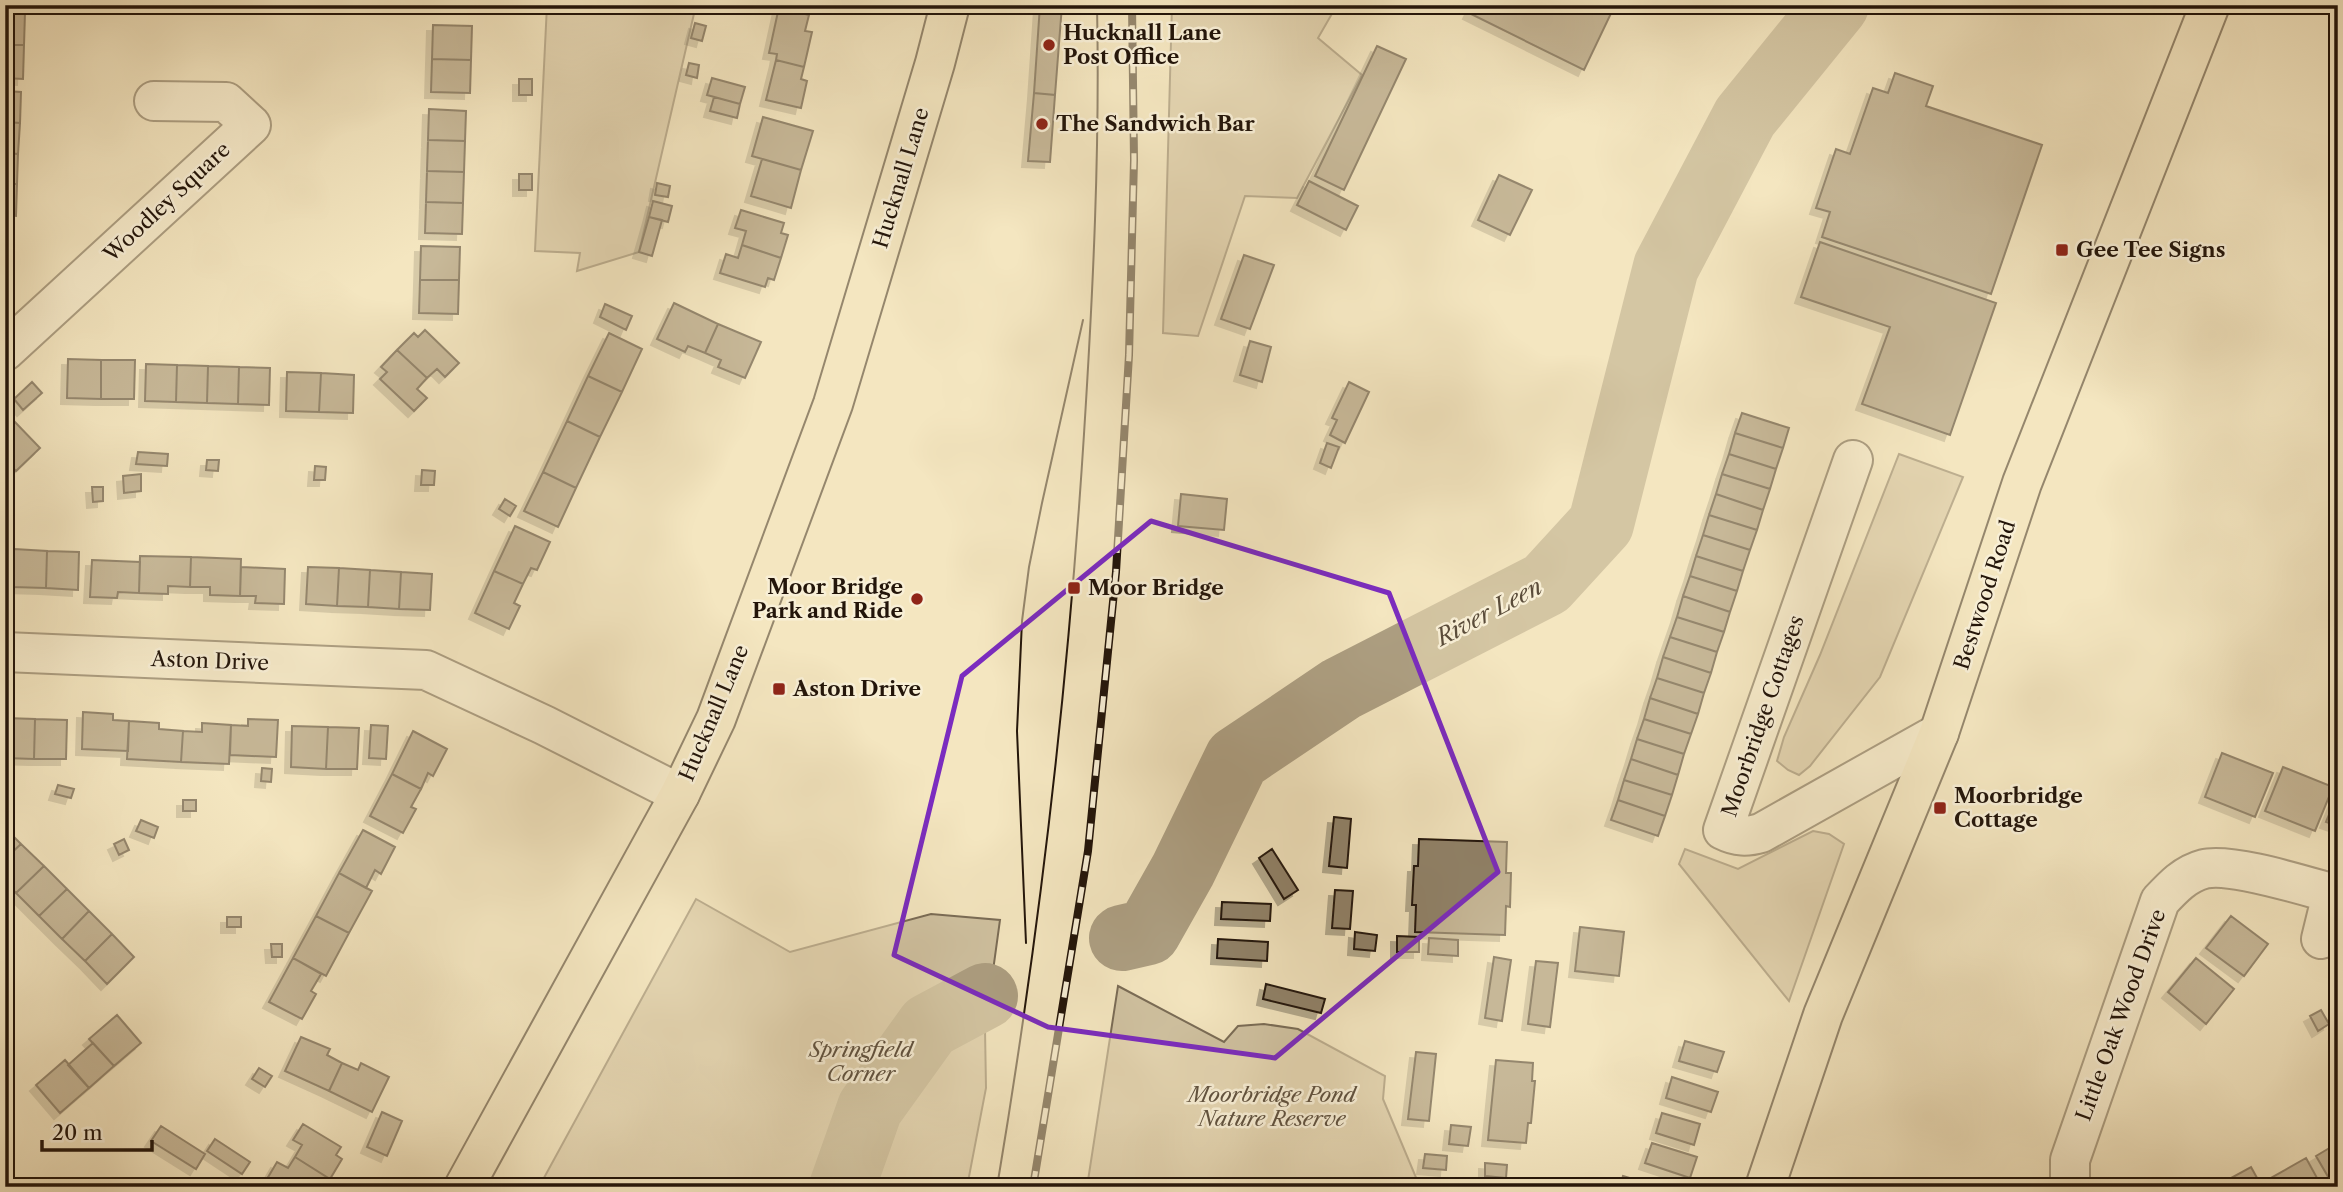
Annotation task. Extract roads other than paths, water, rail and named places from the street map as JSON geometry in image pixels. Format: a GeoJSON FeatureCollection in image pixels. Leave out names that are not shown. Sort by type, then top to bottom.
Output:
{"type":"FeatureCollection","features":[{"type":"Feature","properties":{"kind":"main road","name":"Hucknall Lane"},"geometry":{"type":"LineString","coordinates":[[464,1187],[680,794],[716,719],[833,404],[950,5]]}},
{"type":"Feature","properties":{"kind":"main road","name":"Bestwood Road"},"geometry":{"type":"LineString","coordinates":[[1765,1187],[1823,1015],[1939,733],[2022,484],[2210,5]]}},
{"type":"Feature","properties":{"kind":"street","name":"Woodley Square"},"geometry":{"type":"LineString","coordinates":[[5,351],[251,125],[226,102],[154,101]]}},
{"type":"Feature","properties":{"kind":"street","name":"Moorbridge Cottages"},"geometry":{"type":"LineString","coordinates":[[1853,482],[1723,830],[1741,836],[1761,833],[1939,733]]}},
{"type":"Feature","properties":{"kind":"street","name":"Aston Drive"},"geometry":{"type":"LineString","coordinates":[[5,652],[426,670],[544,725],[680,794]]}},
{"type":"Feature","properties":{"kind":"street","name":"Little Oak Wood Drive"},"geometry":{"type":"LineString","coordinates":[[2070,1187],[2070,1160],[2142,953],[2161,901],[2177,882],[2203,869],[2227,867],[2335,895],[2321,939]]}},
{"type":"Feature","properties":{"kind":"waterway","name":"River Leen"},"geometry":{"type":"LineString","coordinates":[[1122,938],[1148,932],[1183,870],[1237,759],[1341,689],[1546,584],[1601,524],[1666,267],[1745,117],[1836,5]]}},
{"type":"Feature","properties":{"kind":"waterway","name":"River Leen"},"geometry":{"type":"LineString","coordinates":[[842,1187],[870,1108],[929,1026],[985,996]]}},
{"type":"Feature","properties":{"kind":"tram line"},"geometry":{"type":"LineString","coordinates":[[997,1187],[1039,906],[1070,623],[1093,274],[1098,112],[1097,5]]}},
{"type":"Feature","properties":{"kind":"tram line"},"geometry":{"type":"LineString","coordinates":[[1026,943],[1017,731],[1022,621],[1029,567],[1083,320]]}},
{"type":"Feature","properties":{"kind":"railway"},"geometry":{"type":"LineString","coordinates":[[1033,1187],[1088,851],[1116,572],[1129,355],[1134,160],[1132,5]]}},
{"type":"Feature","properties":{"kind":"place","name":"Hucknall Lane Post Office"},"geometry":{"type":"Point","coordinates":[1049,45]}},
{"type":"Feature","properties":{"kind":"place","name":"The Sandwich Bar"},"geometry":{"type":"Point","coordinates":[1042,124]}},
{"type":"Feature","properties":{"kind":"place","name":"Gee Tee Signs"},"geometry":{"type":"Point","coordinates":[2062,250]}},
{"type":"Feature","properties":{"kind":"place","name":"Moor Bridge"},"geometry":{"type":"Point","coordinates":[1074,588]}},
{"type":"Feature","properties":{"kind":"place","name":"Moor Bridge Park and Ride"},"geometry":{"type":"Point","coordinates":[917,599]}},
{"type":"Feature","properties":{"kind":"place","name":"Aston Drive"},"geometry":{"type":"Point","coordinates":[779,689]}},
{"type":"Feature","properties":{"kind":"place","name":"Moorbridge Cottage"},"geometry":{"type":"Point","coordinates":[1940,808]}},
{"type":"Feature","properties":{"kind":"park label","name":"Springfield Corner"},"geometry":{"type":"Point","coordinates":[861,1062]}},
{"type":"Feature","properties":{"kind":"park label","name":"Moorbridge Pond Nature Reserve"},"geometry":{"type":"Point","coordinates":[1272,1107]}}]}
